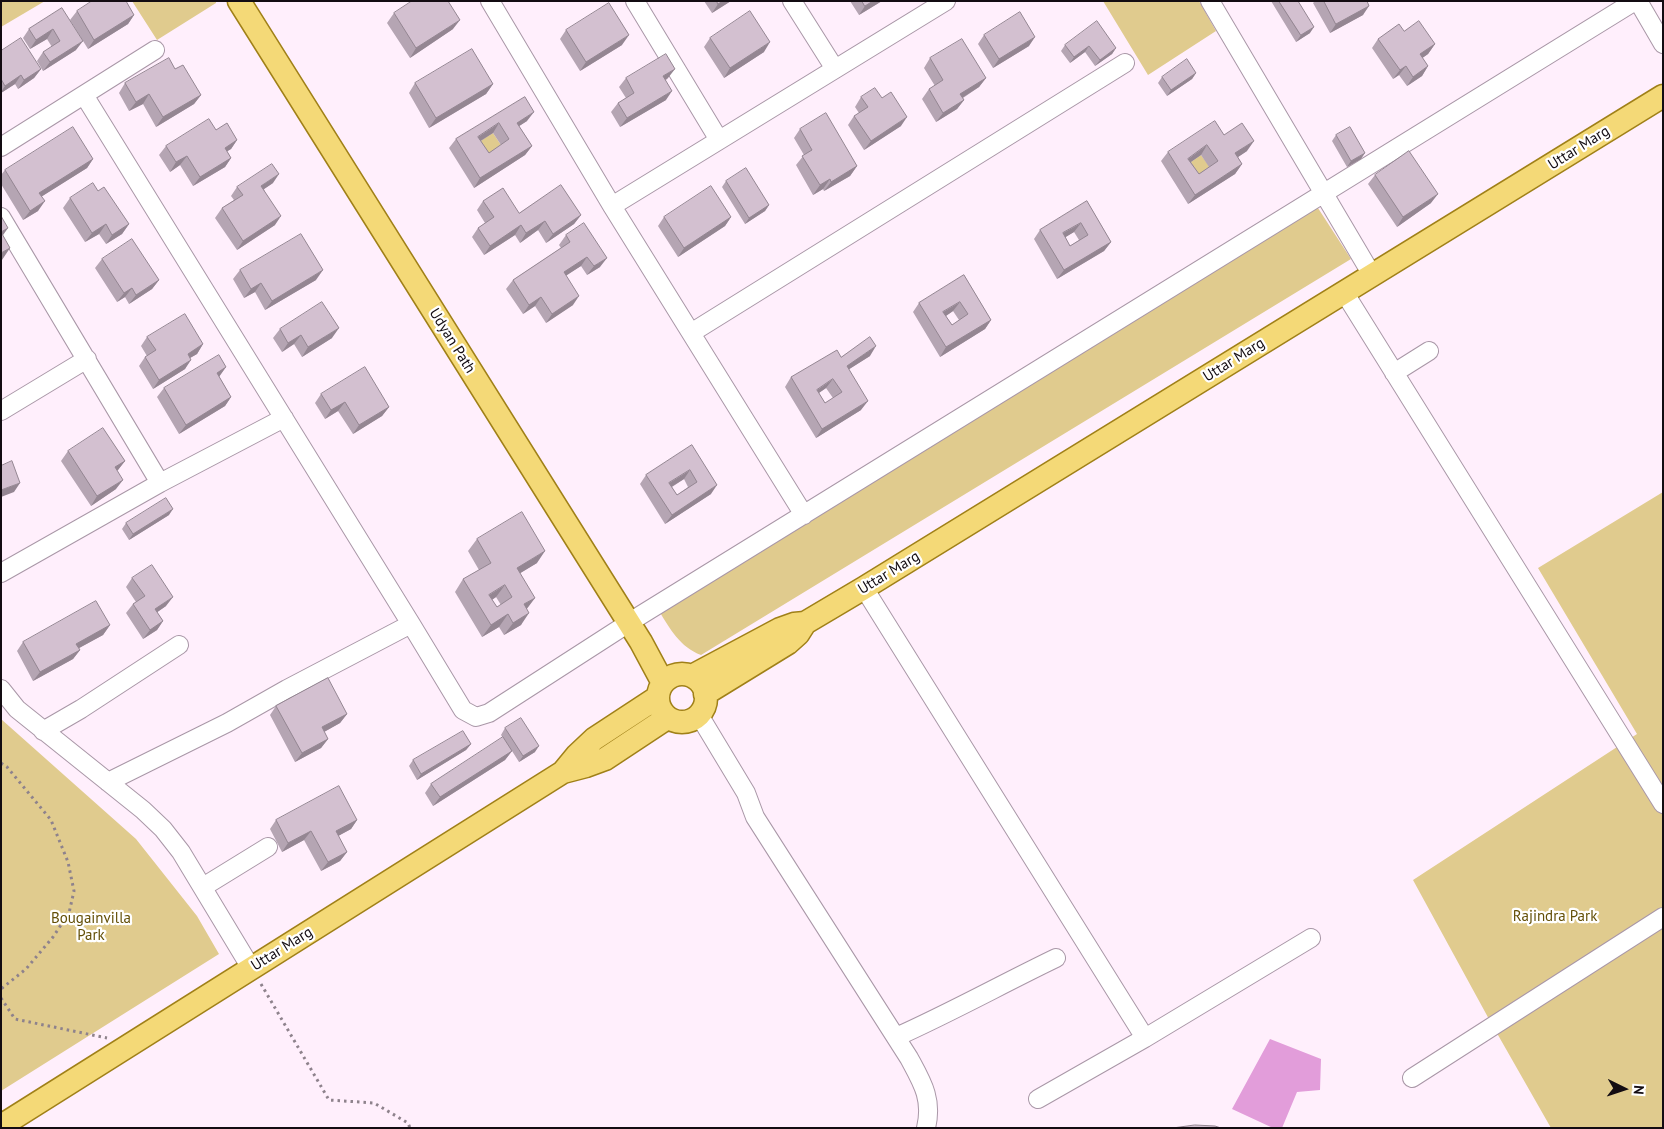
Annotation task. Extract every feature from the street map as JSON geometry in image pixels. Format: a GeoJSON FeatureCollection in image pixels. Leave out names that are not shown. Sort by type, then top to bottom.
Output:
{"type":"FeatureCollection","features":[{"type":"Feature","properties":{"kind":"main road","name":"Udyan Path"},"geometry":{"type":"LineString","coordinates":[[239,1],[635,619]]}},
{"type":"Feature","properties":{"kind":"main road","name":"Udyan Path"},"geometry":{"type":"LineString","coordinates":[[255,1],[635,619],[672,683]]}},
{"type":"Feature","properties":{"kind":"main road","name":"Uttar Marg"},"geometry":{"type":"LineString","coordinates":[[563,772],[594,739],[672,683],[780,629],[804,623],[864,588],[1663,96]]}},
{"type":"Feature","properties":{"kind":"main road","name":"Uttar Marg"},"geometry":{"type":"LineString","coordinates":[[698,710],[788,643],[798,634],[804,623]]}},
{"type":"Feature","properties":{"kind":"main road"},"geometry":{"type":"LineString","coordinates":[[672,683],[703,686],[698,710],[683,723],[667,718],[658,705],[672,683]]}},
{"type":"Feature","properties":{"kind":"main road","name":"Uttar Marg"},"geometry":{"type":"LineString","coordinates":[[1,1126],[563,772],[604,759],[667,718]]}},
{"type":"Feature","properties":{"kind":"street"},"geometry":{"type":"LineString","coordinates":[[490,1],[612,206],[804,514]]}},
{"type":"Feature","properties":{"kind":"street"},"geometry":{"type":"LineString","coordinates":[[635,1],[719,140]]}},
{"type":"Feature","properties":{"kind":"street"},"geometry":{"type":"LineString","coordinates":[[792,1],[835,69]]}},
{"type":"Feature","properties":{"kind":"street"},"geometry":{"type":"LineString","coordinates":[[1210,1],[1372,275]]}},
{"type":"Feature","properties":{"kind":"street"},"geometry":{"type":"LineString","coordinates":[[84,95],[463,710],[476,717],[489,714],[635,619],[1636,1],[1663,44]]}},
{"type":"Feature","properties":{"kind":"street"},"geometry":{"type":"LineString","coordinates":[[612,206],[940,3]]}},
{"type":"Feature","properties":{"kind":"street"},"geometry":{"type":"LineString","coordinates":[[1,147],[155,50]]}},
{"type":"Feature","properties":{"kind":"street"},"geometry":{"type":"LineString","coordinates":[[691,333],[1126,63]]}},
{"type":"Feature","properties":{"kind":"street"},"geometry":{"type":"LineString","coordinates":[[1,217],[160,482]]}},
{"type":"Feature","properties":{"kind":"street"},"geometry":{"type":"LineString","coordinates":[[1344,292],[1663,804]]}},
{"type":"Feature","properties":{"kind":"street"},"geometry":{"type":"LineString","coordinates":[[1394,373],[1430,351]]}},
{"type":"Feature","properties":{"kind":"street"},"geometry":{"type":"LineString","coordinates":[[1,411],[86,359]]}},
{"type":"Feature","properties":{"kind":"street"},"geometry":{"type":"LineString","coordinates":[[1,573],[160,482],[284,418]]}},
{"type":"Feature","properties":{"kind":"street"},"geometry":{"type":"LineString","coordinates":[[864,588],[1145,1038]]}},
{"type":"Feature","properties":{"kind":"street"},"geometry":{"type":"LineString","coordinates":[[108,782],[227,723],[287,689],[411,624]]}},
{"type":"Feature","properties":{"kind":"street"},"geometry":{"type":"LineString","coordinates":[[43,731],[82,709],[179,645]]}},
{"type":"Feature","properties":{"kind":"street"},"geometry":{"type":"LineString","coordinates":[[1,689],[17,709],[143,810],[163,829],[181,852],[251,968]]}},
{"type":"Feature","properties":{"kind":"street"},"geometry":{"type":"LineString","coordinates":[[698,710],[746,793],[755,817],[896,1037],[925,1087],[929,1115],[926,1128]]}},
{"type":"Feature","properties":{"kind":"street"},"geometry":{"type":"LineString","coordinates":[[203,887],[268,847]]}},
{"type":"Feature","properties":{"kind":"street"},"geometry":{"type":"LineString","coordinates":[[1412,1078],[1663,917]]}},
{"type":"Feature","properties":{"kind":"street"},"geometry":{"type":"LineString","coordinates":[[1038,1099],[1145,1038],[1311,938]]}},
{"type":"Feature","properties":{"kind":"street"},"geometry":{"type":"LineString","coordinates":[[896,1037],[946,1014],[1056,958]]}},
{"type":"Feature","properties":{"kind":"path"},"geometry":{"type":"LineString","coordinates":[[1,763],[7,767],[51,820],[68,862],[74,891],[69,913],[53,937],[26,969],[1,989]]}},
{"type":"Feature","properties":{"kind":"path"},"geometry":{"type":"LineString","coordinates":[[251,968],[329,1100],[374,1103],[408,1123],[410,1128]]}},
{"type":"Feature","properties":{"kind":"path"},"geometry":{"type":"LineString","coordinates":[[1,998],[15,1019],[132,1043]]}},
{"type":"Feature","properties":{"kind":"green space"},"geometry":{"type":"Polygon","coordinates":[[[1,1],[45,1],[1,27],[1,1]]]}},
{"type":"Feature","properties":{"kind":"green space"},"geometry":{"type":"Polygon","coordinates":[[[132,1],[216,1],[216,3],[157,40],[132,1]]]}},
{"type":"Feature","properties":{"kind":"green space"},"geometry":{"type":"Polygon","coordinates":[[[1103,1],[1199,1],[1216,31],[1148,75],[1103,1]]]}},
{"type":"Feature","properties":{"kind":"green space"},"geometry":{"type":"Polygon","coordinates":[[[493,133],[503,148],[482,162],[472,146],[493,133]]]}},
{"type":"Feature","properties":{"kind":"green space"},"geometry":{"type":"Polygon","coordinates":[[[1201,155],[1212,170],[1193,183],[1182,168],[1201,155]]]}},
{"type":"Feature","properties":{"kind":"green space"},"geometry":{"type":"Polygon","coordinates":[[[1316,205],[1351,259],[701,655],[681,642],[667,624],[659,611],[1316,205]]]}},
{"type":"Feature","properties":{"kind":"green space","name":"Rajindra Park"},"geometry":{"type":"Polygon","coordinates":[[[1663,492],[1663,1128],[1551,1128],[1413,880],[1637,734],[1538,568],[1663,492]]]}},
{"type":"Feature","properties":{"kind":"green space","name":"Bougainvilla Park"},"geometry":{"type":"Polygon","coordinates":[[[1,719],[136,839],[197,916],[219,954],[1,1091],[1,719]]]}},
{"type":"Feature","properties":{"kind":"shaded area"},"geometry":{"type":"Polygon","coordinates":[[[1270,1039],[1321,1059],[1320,1090],[1297,1092],[1282,1128],[1273,1128],[1232,1109],[1270,1039]]]}},
{"type":"Feature","properties":{"kind":"building"},"geometry":{"type":"Polygon","coordinates":[[[92,1],[126,1],[134,15],[94,40],[77,11],[92,1]]]}},
{"type":"Feature","properties":{"kind":"building"},"geometry":{"type":"Polygon","coordinates":[[[412,1],[448,1],[460,20],[416,48],[394,13],[412,1]]]}},
{"type":"Feature","properties":{"kind":"building"},"geometry":{"type":"Polygon","coordinates":[[[862,1],[873,1],[865,6],[862,1]]]}},
{"type":"Feature","properties":{"kind":"building"},"geometry":{"type":"Polygon","coordinates":[[[1279,1],[1298,1],[1314,27],[1301,35],[1279,1]]]}},
{"type":"Feature","properties":{"kind":"building"},"geometry":{"type":"Polygon","coordinates":[[[1324,1],[1367,1],[1369,6],[1336,24],[1324,1]]]}},
{"type":"Feature","properties":{"kind":"building"},"geometry":{"type":"Polygon","coordinates":[[[609,3],[629,35],[586,62],[566,30],[609,3]]]}},
{"type":"Feature","properties":{"kind":"building"},"geometry":{"type":"Polygon","coordinates":[[[62,8],[83,41],[50,62],[43,52],[60,41],[53,29],[36,40],[29,29],[62,8]]]}},
{"type":"Feature","properties":{"kind":"building"},"geometry":{"type":"Polygon","coordinates":[[[750,11],[770,42],[730,68],[710,38],[750,11]]]}},
{"type":"Feature","properties":{"kind":"building"},"geometry":{"type":"Polygon","coordinates":[[[1020,12],[1035,37],[999,59],[984,35],[1020,12]]]}},
{"type":"Feature","properties":{"kind":"building"},"geometry":{"type":"Polygon","coordinates":[[[1097,21],[1116,48],[1100,60],[1089,46],[1074,57],[1065,45],[1097,21]]]}},
{"type":"Feature","properties":{"kind":"building"},"geometry":{"type":"Polygon","coordinates":[[[1419,21],[1435,44],[1420,54],[1428,66],[1413,77],[1406,66],[1400,70],[1378,39],[1399,24],[1404,31],[1419,21]]]}},
{"type":"Feature","properties":{"kind":"building"},"geometry":{"type":"Polygon","coordinates":[[[21,38],[41,69],[24,80],[21,75],[5,86],[1,79],[1,51],[21,38]]]}},
{"type":"Feature","properties":{"kind":"building"},"geometry":{"type":"Polygon","coordinates":[[[962,39],[986,78],[960,94],[964,100],[943,113],[929,89],[943,80],[930,58],[962,39]]]}},
{"type":"Feature","properties":{"kind":"building"},"geometry":{"type":"Polygon","coordinates":[[[472,49],[493,84],[436,118],[415,83],[472,49]]]}},
{"type":"Feature","properties":{"kind":"building"},"geometry":{"type":"Polygon","coordinates":[[[666,54],[675,69],[663,76],[672,91],[627,118],[618,103],[634,93],[626,78],[666,54]]]}},
{"type":"Feature","properties":{"kind":"building"},"geometry":{"type":"Polygon","coordinates":[[[169,58],[175,69],[183,65],[201,95],[163,117],[149,94],[136,102],[125,83],[169,58]]]}},
{"type":"Feature","properties":{"kind":"building"},"geometry":{"type":"Polygon","coordinates":[[[1187,59],[1196,73],[1171,90],[1162,77],[1187,59]]]}},
{"type":"Feature","properties":{"kind":"building"},"geometry":{"type":"Polygon","coordinates":[[[875,88],[882,98],[891,92],[907,117],[871,141],[854,116],[868,107],[861,97],[875,88]]]}},
{"type":"Feature","properties":{"kind":"building"},"geometry":{"type":"Polygon","coordinates":[[[525,97],[534,112],[517,123],[532,146],[480,178],[456,139],[525,97]],[[499,123],[478,137],[489,153],[509,139],[499,123]]]}},
{"type":"Feature","properties":{"kind":"building"},"geometry":{"type":"Polygon","coordinates":[[[826,113],[857,166],[831,182],[830,179],[820,185],[802,156],[812,150],[800,129],[826,113]]]}},
{"type":"Feature","properties":{"kind":"building"},"geometry":{"type":"Polygon","coordinates":[[[209,119],[216,130],[227,123],[237,140],[225,148],[231,158],[200,177],[187,156],[176,162],[166,146],[209,119]]]}},
{"type":"Feature","properties":{"kind":"building"},"geometry":{"type":"Polygon","coordinates":[[[1215,121],[1224,135],[1242,123],[1254,141],[1235,153],[1242,164],[1195,195],[1168,152],[1215,121]],[[1207,145],[1188,159],[1199,174],[1218,161],[1207,145]]]}},
{"type":"Feature","properties":{"kind":"building"},"geometry":{"type":"Polygon","coordinates":[[[73,127],[93,159],[39,193],[45,201],[30,211],[5,170],[73,127]]]}},
{"type":"Feature","properties":{"kind":"building"},"geometry":{"type":"Polygon","coordinates":[[[1350,127],[1365,153],[1351,161],[1336,135],[1350,127]]]}},
{"type":"Feature","properties":{"kind":"building"},"geometry":{"type":"Polygon","coordinates":[[[1409,151],[1438,194],[1403,217],[1375,175],[1409,151]]]}},
{"type":"Feature","properties":{"kind":"building"},"geometry":{"type":"Polygon","coordinates":[[[272,164],[279,174],[261,186],[281,216],[243,241],[222,208],[243,195],[237,187],[272,164]]]}},
{"type":"Feature","properties":{"kind":"building"},"geometry":{"type":"Polygon","coordinates":[[[746,168],[769,205],[749,218],[726,181],[746,168]]]}},
{"type":"Feature","properties":{"kind":"building"},"geometry":{"type":"Polygon","coordinates":[[[93,183],[98,191],[104,187],[129,224],[112,235],[106,224],[92,233],[70,198],[93,183]]]}},
{"type":"Feature","properties":{"kind":"building"},"geometry":{"type":"Polygon","coordinates":[[[561,185],[581,215],[553,234],[545,221],[526,233],[521,225],[490,246],[478,228],[494,217],[483,201],[503,188],[519,213],[561,185]]]}},
{"type":"Feature","properties":{"kind":"building"},"geometry":{"type":"Polygon","coordinates":[[[711,186],[731,217],[684,248],[664,217],[711,186]]]}},
{"type":"Feature","properties":{"kind":"building"},"geometry":{"type":"Polygon","coordinates":[[[1087,201],[1111,242],[1064,270],[1040,230],[1087,201]],[[1081,223],[1063,233],[1070,246],[1088,235],[1081,223]]]}},
{"type":"Feature","properties":{"kind":"building"},"geometry":{"type":"Polygon","coordinates":[[[1,216],[8,228],[1,232],[1,216]]]}},
{"type":"Feature","properties":{"kind":"building"},"geometry":{"type":"Polygon","coordinates":[[[584,223],[607,258],[594,266],[587,257],[564,272],[579,296],[552,314],[541,297],[529,305],[513,280],[570,242],[566,235],[584,223]]]}},
{"type":"Feature","properties":{"kind":"building"},"geometry":{"type":"Polygon","coordinates":[[[1,232],[10,248],[1,253],[1,232]]]}},
{"type":"Feature","properties":{"kind":"building"},"geometry":{"type":"Polygon","coordinates":[[[301,234],[323,270],[272,301],[261,283],[251,289],[240,270],[301,234]]]}},
{"type":"Feature","properties":{"kind":"building"},"geometry":{"type":"Polygon","coordinates":[[[132,239],[159,280],[136,295],[132,288],[124,293],[102,259],[132,239]]]}},
{"type":"Feature","properties":{"kind":"building"},"geometry":{"type":"Polygon","coordinates":[[[964,275],[991,320],[946,347],[919,303],[964,275]],[[960,302],[943,312],[952,325],[968,314],[960,302]]]}},
{"type":"Feature","properties":{"kind":"building"},"geometry":{"type":"Polygon","coordinates":[[[322,302],[339,328],[308,347],[301,335],[288,343],[280,329],[322,302]]]}},
{"type":"Feature","properties":{"kind":"building"},"geometry":{"type":"Polygon","coordinates":[[[185,314],[203,344],[188,354],[191,360],[159,380],[145,357],[156,350],[147,337],[185,314]]]}},
{"type":"Feature","properties":{"kind":"building"},"geometry":{"type":"Polygon","coordinates":[[[870,337],[876,346],[847,366],[868,401],[822,429],[791,377],[837,350],[841,357],[870,337]],[[833,379],[817,390],[825,403],[842,392],[833,379]]]}},
{"type":"Feature","properties":{"kind":"building"},"geometry":{"type":"Polygon","coordinates":[[[219,355],[226,367],[217,373],[231,397],[186,425],[164,388],[219,355]]]}},
{"type":"Feature","properties":{"kind":"building"},"geometry":{"type":"Polygon","coordinates":[[[365,367],[389,407],[359,425],[345,402],[331,410],[321,394],[365,367]]]}},
{"type":"Feature","properties":{"kind":"building"},"geometry":{"type":"Polygon","coordinates":[[[103,428],[125,461],[115,467],[123,480],[97,496],[68,451],[103,428]]]}},
{"type":"Feature","properties":{"kind":"building"},"geometry":{"type":"Polygon","coordinates":[[[692,445],[717,485],[672,515],[646,475],[692,445]],[[690,470],[669,483],[677,495],[697,482],[690,470]]]}},
{"type":"Feature","properties":{"kind":"building"},"geometry":{"type":"Polygon","coordinates":[[[12,461],[20,483],[1,490],[1,466],[12,461]]]}},
{"type":"Feature","properties":{"kind":"building"},"geometry":{"type":"Polygon","coordinates":[[[166,498],[173,509],[133,534],[126,523],[166,498]]]}},
{"type":"Feature","properties":{"kind":"building"},"geometry":{"type":"Polygon","coordinates":[[[522,512],[545,551],[517,568],[535,598],[524,604],[529,613],[513,623],[508,614],[491,625],[463,579],[491,563],[477,539],[522,512]],[[505,585],[489,595],[497,607],[512,597],[505,585]]]}},
{"type":"Feature","properties":{"kind":"building"},"geometry":{"type":"Polygon","coordinates":[[[152,565],[173,597],[155,609],[163,621],[150,630],[133,604],[145,596],[132,578],[152,565]]]}},
{"type":"Feature","properties":{"kind":"building"},"geometry":{"type":"Polygon","coordinates":[[[96,601],[110,625],[76,644],[80,650],[40,672],[23,642],[96,601]]]}},
{"type":"Feature","properties":{"kind":"building"},"geometry":{"type":"Polygon","coordinates":[[[328,678],[347,714],[322,727],[328,739],[302,753],[276,706],[328,678]]]}},
{"type":"Feature","properties":{"kind":"building"},"geometry":{"type":"Polygon","coordinates":[[[521,718],[539,746],[523,756],[505,728],[521,718]]]}},
{"type":"Feature","properties":{"kind":"building"},"geometry":{"type":"Polygon","coordinates":[[[463,731],[471,744],[421,774],[413,760],[463,731]]]}},
{"type":"Feature","properties":{"kind":"building"},"geometry":{"type":"Polygon","coordinates":[[[503,737],[512,751],[440,797],[431,784],[503,737]]]}},
{"type":"Feature","properties":{"kind":"building"},"geometry":{"type":"Polygon","coordinates":[[[339,786],[357,820],[336,831],[347,852],[328,862],[311,831],[288,843],[276,820],[339,786]]]}},
{"type":"Feature","properties":{"kind":"building"},"geometry":{"type":"Polygon","coordinates":[[[1195,1125],[1215,1126],[1221,1128],[1173,1128],[1195,1125]]]}}]}
